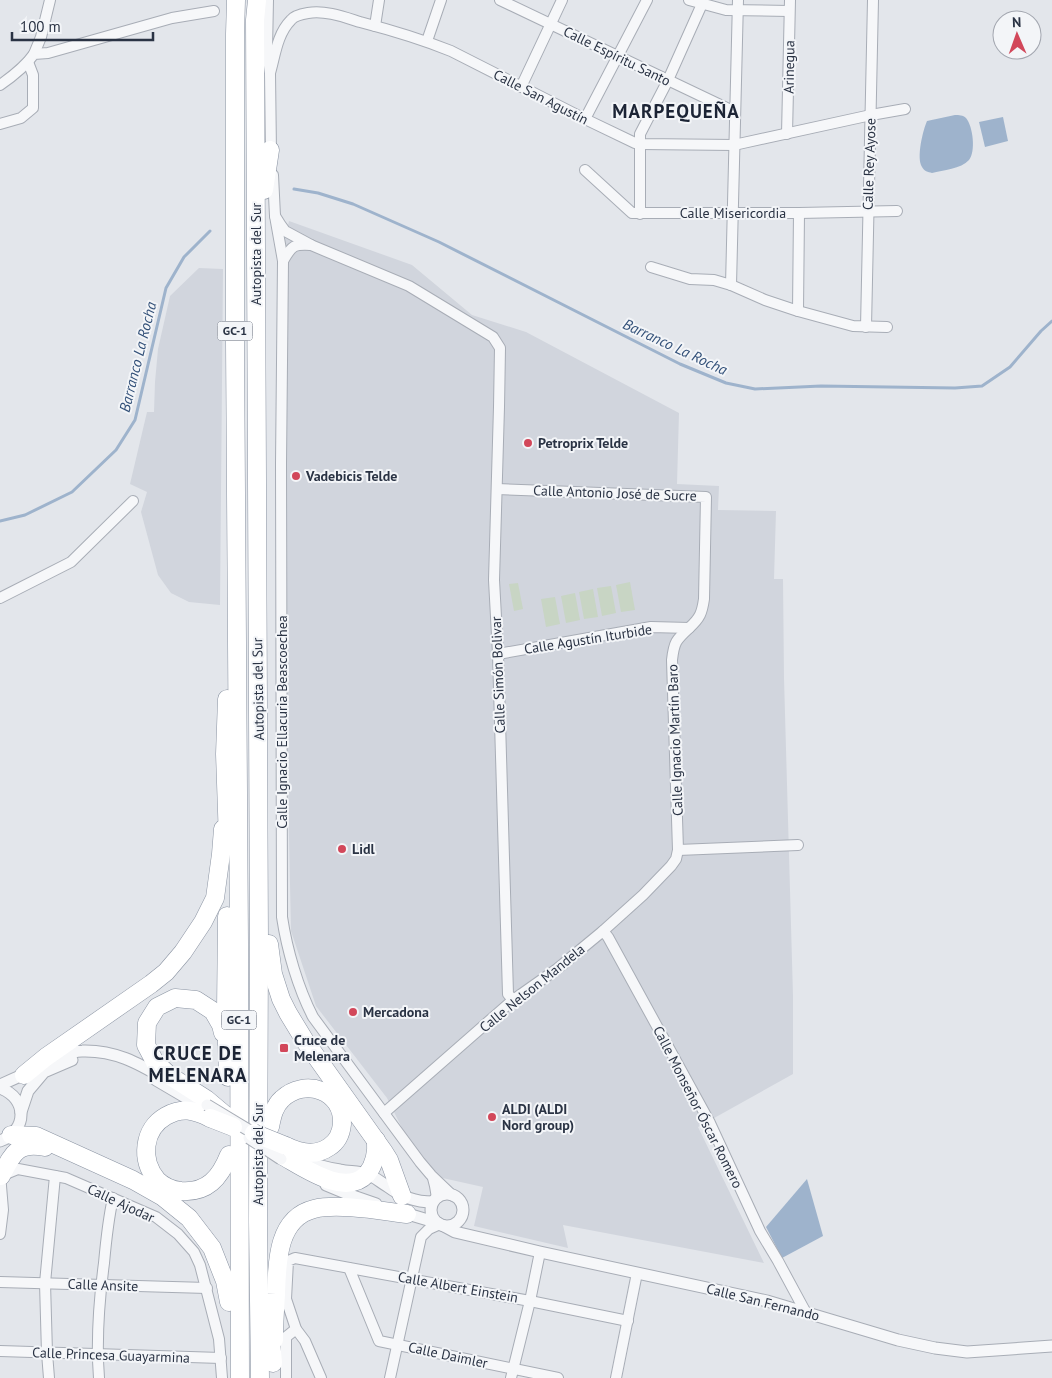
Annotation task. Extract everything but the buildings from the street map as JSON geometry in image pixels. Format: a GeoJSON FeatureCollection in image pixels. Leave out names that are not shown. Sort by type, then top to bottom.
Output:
{"type":"FeatureCollection","features":[{"type":"Feature","properties":{"kind":"highway","name":"Autopista del Sur"},"geometry":{"type":"LineString","coordinates":[[236,0],[235,343],[240,1378]]}},
{"type":"Feature","properties":{"kind":"highway","name":"Autopista del Sur"},"geometry":{"type":"LineString","coordinates":[[257,0],[255,20],[260,1378]]}},
{"type":"Feature","properties":{"kind":"highway"},"geometry":{"type":"LineString","coordinates":[[256,242],[270,150]]}},
{"type":"Feature","properties":{"kind":"highway"},"geometry":{"type":"LineString","coordinates":[[231,1378],[229,1095],[226,1041],[228,854],[224,754],[227,699],[237,662]]}},
{"type":"Feature","properties":{"kind":"highway"},"geometry":{"type":"LineString","coordinates":[[259,801],[266,854],[269,944],[259,1133],[272,1371]]}},
{"type":"Feature","properties":{"kind":"highway"},"geometry":{"type":"LineString","coordinates":[[24,1075],[46,1057],[151,984],[166,972],[183,952],[203,922],[215,898],[226,802]]}},
{"type":"Feature","properties":{"kind":"highway"},"geometry":{"type":"LineString","coordinates":[[269,944],[273,974],[281,999],[288,1013],[305,1041],[342,1090],[389,1160],[402,1196]]}},
{"type":"Feature","properties":{"kind":"highway"},"geometry":{"type":"LineString","coordinates":[[215,1113],[155,1062],[146,1045],[147,1023],[157,1007],[175,998],[196,1000],[213,1011],[221,1025],[226,1041]]}},
{"type":"Feature","properties":{"kind":"highway"},"geometry":{"type":"LineString","coordinates":[[259,1133],[281,1100],[290,1093],[312,1088],[323,1091],[332,1098],[339,1106],[342,1118],[342,1130],[334,1144],[322,1152],[309,1154],[283,1153]]}},
{"type":"Feature","properties":{"kind":"highway"},"geometry":{"type":"LineString","coordinates":[[215,1113],[186,1110],[172,1113],[162,1118],[153,1126],[148,1139],[146,1150],[147,1162],[162,1184],[174,1190],[189,1191],[208,1185],[220,1174],[229,1155]]}},
{"type":"Feature","properties":{"kind":"highway"},"geometry":{"type":"LineString","coordinates":[[259,1133],[283,1153],[320,1177],[336,1182],[350,1182],[362,1179],[371,1168],[375,1159],[376,1140]]}},
{"type":"Feature","properties":{"kind":"highway"},"geometry":{"type":"LineString","coordinates":[[4,1141],[36,1136],[133,1180],[163,1197],[189,1218],[212,1248],[225,1281],[229,1302]]}},
{"type":"Feature","properties":{"kind":"highway"},"geometry":{"type":"LineString","coordinates":[[0,1175],[13,1154],[24,1147],[35,1145],[93,1161]]}},
{"type":"Feature","properties":{"kind":"highway"},"geometry":{"type":"LineString","coordinates":[[272,1371],[278,1260],[286,1231],[295,1220],[304,1213],[329,1207],[407,1214]]}},
{"type":"Feature","properties":{"kind":"street"},"geometry":{"type":"LineString","coordinates":[[0,84],[12,77],[31,58],[41,36],[50,0]]}},
{"type":"Feature","properties":{"kind":"street"},"geometry":{"type":"LineString","coordinates":[[268,0],[270,73]]}},
{"type":"Feature","properties":{"kind":"street"},"geometry":{"type":"LineString","coordinates":[[375,26],[380,0]]}},
{"type":"Feature","properties":{"kind":"street"},"geometry":{"type":"LineString","coordinates":[[427,42],[441,0]]}},
{"type":"Feature","properties":{"kind":"street","name":"Calle Espíritu Santo"},"geometry":{"type":"LineString","coordinates":[[500,0],[735,112]]}},
{"type":"Feature","properties":{"kind":"street"},"geometry":{"type":"LineString","coordinates":[[521,87],[562,0]]}},
{"type":"Feature","properties":{"kind":"street"},"geometry":{"type":"LineString","coordinates":[[586,119],[647,0]]}},
{"type":"Feature","properties":{"kind":"street"},"geometry":{"type":"LineString","coordinates":[[689,0],[726,10],[737,5],[790,11]]}},
{"type":"Feature","properties":{"kind":"street","name":"Arinegua"},"geometry":{"type":"LineString","coordinates":[[788,134],[790,0]]}},
{"type":"Feature","properties":{"kind":"street","name":"Calle Rey Ayose"},"geometry":{"type":"LineString","coordinates":[[866,327],[873,0]]}},
{"type":"Feature","properties":{"kind":"street"},"geometry":{"type":"LineString","coordinates":[[585,170],[632,214],[640,214],[640,134],[668,80],[702,4]]}},
{"type":"Feature","properties":{"kind":"street"},"geometry":{"type":"LineString","coordinates":[[731,285],[737,5]]}},
{"type":"Feature","properties":{"kind":"street"},"geometry":{"type":"LineString","coordinates":[[31,58],[172,18],[214,11]]}},
{"type":"Feature","properties":{"kind":"street","name":"Calle San Agustín"},"geometry":{"type":"LineString","coordinates":[[270,73],[279,40],[284,29],[292,19],[308,13],[334,14],[451,51],[635,143],[641,144],[734,145],[905,109]]}},
{"type":"Feature","properties":{"kind":"street"},"geometry":{"type":"LineString","coordinates":[[0,124],[21,118],[33,108],[31,58]]}},
{"type":"Feature","properties":{"kind":"street","name":"Calle Ignacio Ellacuria Beascoechea"},"geometry":{"type":"LineString","coordinates":[[270,73],[270,150],[276,216],[284,261],[281,463],[282,917],[285,935],[307,1006],[313,1017],[407,1146],[431,1175],[453,1196]]}},
{"type":"Feature","properties":{"kind":"street","name":"Calle Misericordia"},"geometry":{"type":"LineString","coordinates":[[640,214],[897,210]]}},
{"type":"Feature","properties":{"kind":"street"},"geometry":{"type":"LineString","coordinates":[[798,312],[799,213]]}},
{"type":"Feature","properties":{"kind":"street"},"geometry":{"type":"LineString","coordinates":[[276,216],[285,231],[311,245]]}},
{"type":"Feature","properties":{"kind":"street"},"geometry":{"type":"LineString","coordinates":[[284,261],[289,250],[298,244],[311,245]]}},
{"type":"Feature","properties":{"kind":"street","name":"Calle Simón Bolivar"},"geometry":{"type":"LineString","coordinates":[[311,245],[409,286],[493,337],[500,348],[494,580],[508,994],[513,1000]]}},
{"type":"Feature","properties":{"kind":"street"},"geometry":{"type":"LineString","coordinates":[[651,267],[690,279],[714,280],[731,285],[798,312],[853,326],[886,327]]}},
{"type":"Feature","properties":{"kind":"street","name":"Calle Antonio José de Sucre"},"geometry":{"type":"LineString","coordinates":[[496,489],[706,496],[704,599],[702,613],[689,628]]}},
{"type":"Feature","properties":{"kind":"street"},"geometry":{"type":"LineString","coordinates":[[0,598],[71,562],[133,501]]}},
{"type":"Feature","properties":{"kind":"street","name":"Calle Agustín Iturbide"},"geometry":{"type":"LineString","coordinates":[[498,654],[652,627],[689,628]]}},
{"type":"Feature","properties":{"kind":"street","name":"Calle Ignacio Martín Baro"},"geometry":{"type":"LineString","coordinates":[[677,854],[672,660],[674,645],[689,628]]}},
{"type":"Feature","properties":{"kind":"street"},"geometry":{"type":"LineString","coordinates":[[677,854],[798,845]]}},
{"type":"Feature","properties":{"kind":"street","name":"Calle Nelson Mandela"},"geometry":{"type":"LineString","coordinates":[[384,1113],[513,1000],[556,969],[603,931],[642,895],[677,854]]}},
{"type":"Feature","properties":{"kind":"street","name":"Calle Monseñor Óscar Romero"},"geometry":{"type":"LineString","coordinates":[[603,931],[710,1123],[760,1231],[805,1311]]}},
{"type":"Feature","properties":{"kind":"street"},"geometry":{"type":"LineString","coordinates":[[0,1086],[50,1060],[81,1051],[111,1053],[144,1067],[215,1113]]}},
{"type":"Feature","properties":{"kind":"street"},"geometry":{"type":"LineString","coordinates":[[4,1141],[17,1129],[28,1091],[44,1072],[70,1060],[94,1057],[121,1062],[215,1113],[259,1133]]}},
{"type":"Feature","properties":{"kind":"street"},"geometry":{"type":"LineString","coordinates":[[0,1086],[15,1097],[21,1112]]}},
{"type":"Feature","properties":{"kind":"street","name":"Calle San Fernando"},"geometry":{"type":"LineString","coordinates":[[283,1153],[317,1181],[350,1195],[440,1224],[455,1232],[767,1301],[898,1340],[943,1349],[967,1352],[1052,1346]]}},
{"type":"Feature","properties":{"kind":"street","name":"Calle Ajodar"},"geometry":{"type":"LineString","coordinates":[[0,1175],[18,1169],[66,1178],[156,1217],[178,1234],[194,1252],[200,1265],[219,1339],[222,1378]]}},
{"type":"Feature","properties":{"kind":"street"},"geometry":{"type":"LineString","coordinates":[[366,1174],[376,1178],[402,1196],[419,1202],[435,1200],[445,1195],[453,1196],[460,1201],[465,1224],[474,1236]]}},
{"type":"Feature","properties":{"kind":"street"},"geometry":{"type":"LineString","coordinates":[[0,1175],[3,1210],[0,1234]]}},
{"type":"Feature","properties":{"kind":"street","name":"Calle Ignacio Ellacuria Beascoechea"},"geometry":{"type":"LineString","coordinates":[[431,1175],[434,1180],[435,1200]]}},
{"type":"Feature","properties":{"kind":"street"},"geometry":{"type":"LineString","coordinates":[[49,1378],[46,1283],[55,1176]]}},
{"type":"Feature","properties":{"kind":"street"},"geometry":{"type":"LineString","coordinates":[[99,1378],[97,1355],[101,1285],[109,1215],[113,1198]]}},
{"type":"Feature","properties":{"kind":"street"},"geometry":{"type":"LineString","coordinates":[[435,1200],[432,1206],[432,1216],[440,1224]]}},
{"type":"Feature","properties":{"kind":"street"},"geometry":{"type":"LineString","coordinates":[[390,1378],[421,1237],[429,1229],[440,1224],[453,1225],[457,1223],[463,1214]]}},
{"type":"Feature","properties":{"kind":"street"},"geometry":{"type":"LineString","coordinates":[[512,1373],[540,1252]]}},
{"type":"Feature","properties":{"kind":"street","name":"Calle Albert Einstein"},"geometry":{"type":"LineString","coordinates":[[296,1329],[286,1299],[288,1261],[295,1258],[628,1321]]}},
{"type":"Feature","properties":{"kind":"street","name":"Calle Daimler"},"geometry":{"type":"LineString","coordinates":[[349,1268],[379,1341],[512,1373],[558,1378]]}},
{"type":"Feature","properties":{"kind":"street"},"geometry":{"type":"LineString","coordinates":[[616,1378],[637,1273]]}},
{"type":"Feature","properties":{"kind":"street","name":"Calle Ansite"},"geometry":{"type":"LineString","coordinates":[[0,1282],[207,1288]]}},
{"type":"Feature","properties":{"kind":"street"},"geometry":{"type":"LineString","coordinates":[[286,1378],[286,1336],[296,1329],[305,1341],[321,1378]]}},
{"type":"Feature","properties":{"kind":"street","name":"Calle Princesa Guayarmina"},"geometry":{"type":"LineString","coordinates":[[0,1351],[221,1358]]}},
{"type":"Feature","properties":{"kind":"shaded area"},"geometry":{"type":"Polygon","coordinates":[[[289,221],[412,265],[472,315],[526,332],[679,413],[677,484],[719,486],[718,510],[776,511],[774,579],[783,579],[793,996],[793,1074],[698,1127],[764,1263],[563,1225],[568,1248],[474,1226],[483,1187],[438,1177],[410,1144],[387,1098],[316,1006],[291,931],[284,601],[280,259],[289,221]]]}},
{"type":"Feature","properties":{"kind":"shaded area"},"geometry":{"type":"Polygon","coordinates":[[[199,268],[223,269],[220,605],[189,602],[171,593],[158,575],[141,512],[147,492],[130,484],[147,412],[154,412],[158,349],[170,296],[199,268]]]}},
{"type":"Feature","properties":{"kind":"green space"},"geometry":{"type":"Polygon","coordinates":[[[630,582],[635,610],[621,612],[616,585],[630,582]]]}},
{"type":"Feature","properties":{"kind":"green space"},"geometry":{"type":"Polygon","coordinates":[[[518,583],[523,609],[514,611],[509,584],[518,583]]]}},
{"type":"Feature","properties":{"kind":"green space"},"geometry":{"type":"Polygon","coordinates":[[[611,586],[616,613],[602,616],[597,588],[611,586]]]}},
{"type":"Feature","properties":{"kind":"green space"},"geometry":{"type":"Polygon","coordinates":[[[593,589],[598,617],[584,619],[579,592],[593,589]]]}},
{"type":"Feature","properties":{"kind":"green space"},"geometry":{"type":"Polygon","coordinates":[[[575,593],[580,620],[566,623],[561,596],[575,593]]]}},
{"type":"Feature","properties":{"kind":"green space"},"geometry":{"type":"Polygon","coordinates":[[[555,597],[560,624],[546,627],[541,599],[555,597]]]}},
{"type":"Feature","properties":{"kind":"water"},"geometry":{"type":"Polygon","coordinates":[[[955,115],[965,117],[970,127],[973,145],[969,160],[957,167],[932,173],[926,171],[920,163],[920,151],[927,121],[955,115]]]}},
{"type":"Feature","properties":{"kind":"water"},"geometry":{"type":"Polygon","coordinates":[[[1003,117],[1008,141],[985,147],[979,122],[1003,117]]]}},
{"type":"Feature","properties":{"kind":"water"},"geometry":{"type":"Polygon","coordinates":[[[807,1179],[823,1236],[782,1258],[766,1227],[807,1179]]]}},
{"type":"Feature","properties":{"kind":"waterway","name":"Barranco La Rocha"},"geometry":{"type":"LineString","coordinates":[[294,189],[318,193],[353,204],[439,242],[680,364],[726,383],[755,389],[821,386],[955,388],[982,386],[1010,367],[1052,321]]}},
{"type":"Feature","properties":{"kind":"waterway","name":"Barranco La Rocha"},"geometry":{"type":"LineString","coordinates":[[0,521],[25,515],[72,492],[116,450],[135,420],[166,288],[184,257],[210,231]]}},
{"type":"Feature","properties":{"kind":"place","name":"Petroprix Telde"},"geometry":{"type":"Point","coordinates":[528,443]}},
{"type":"Feature","properties":{"kind":"place","name":"Vadebicis Telde"},"geometry":{"type":"Point","coordinates":[296,476]}},
{"type":"Feature","properties":{"kind":"place","name":"Lidl"},"geometry":{"type":"Point","coordinates":[342,849]}},
{"type":"Feature","properties":{"kind":"place","name":"Mercadona"},"geometry":{"type":"Point","coordinates":[353,1012]}},
{"type":"Feature","properties":{"kind":"place","name":"Cruce de Melenara"},"geometry":{"type":"Point","coordinates":[284,1048]}},
{"type":"Feature","properties":{"kind":"place","name":"ALDI (ALDI Nord group)"},"geometry":{"type":"Point","coordinates":[492,1117]}},
{"type":"Feature","properties":{"kind":"district","name":"MARPEQUEÑA"},"geometry":{"type":"Point","coordinates":[676,111]}},
{"type":"Feature","properties":{"kind":"district","name":"CRUCE DE MELENARA"},"geometry":{"type":"Point","coordinates":[198,1064]}}]}
